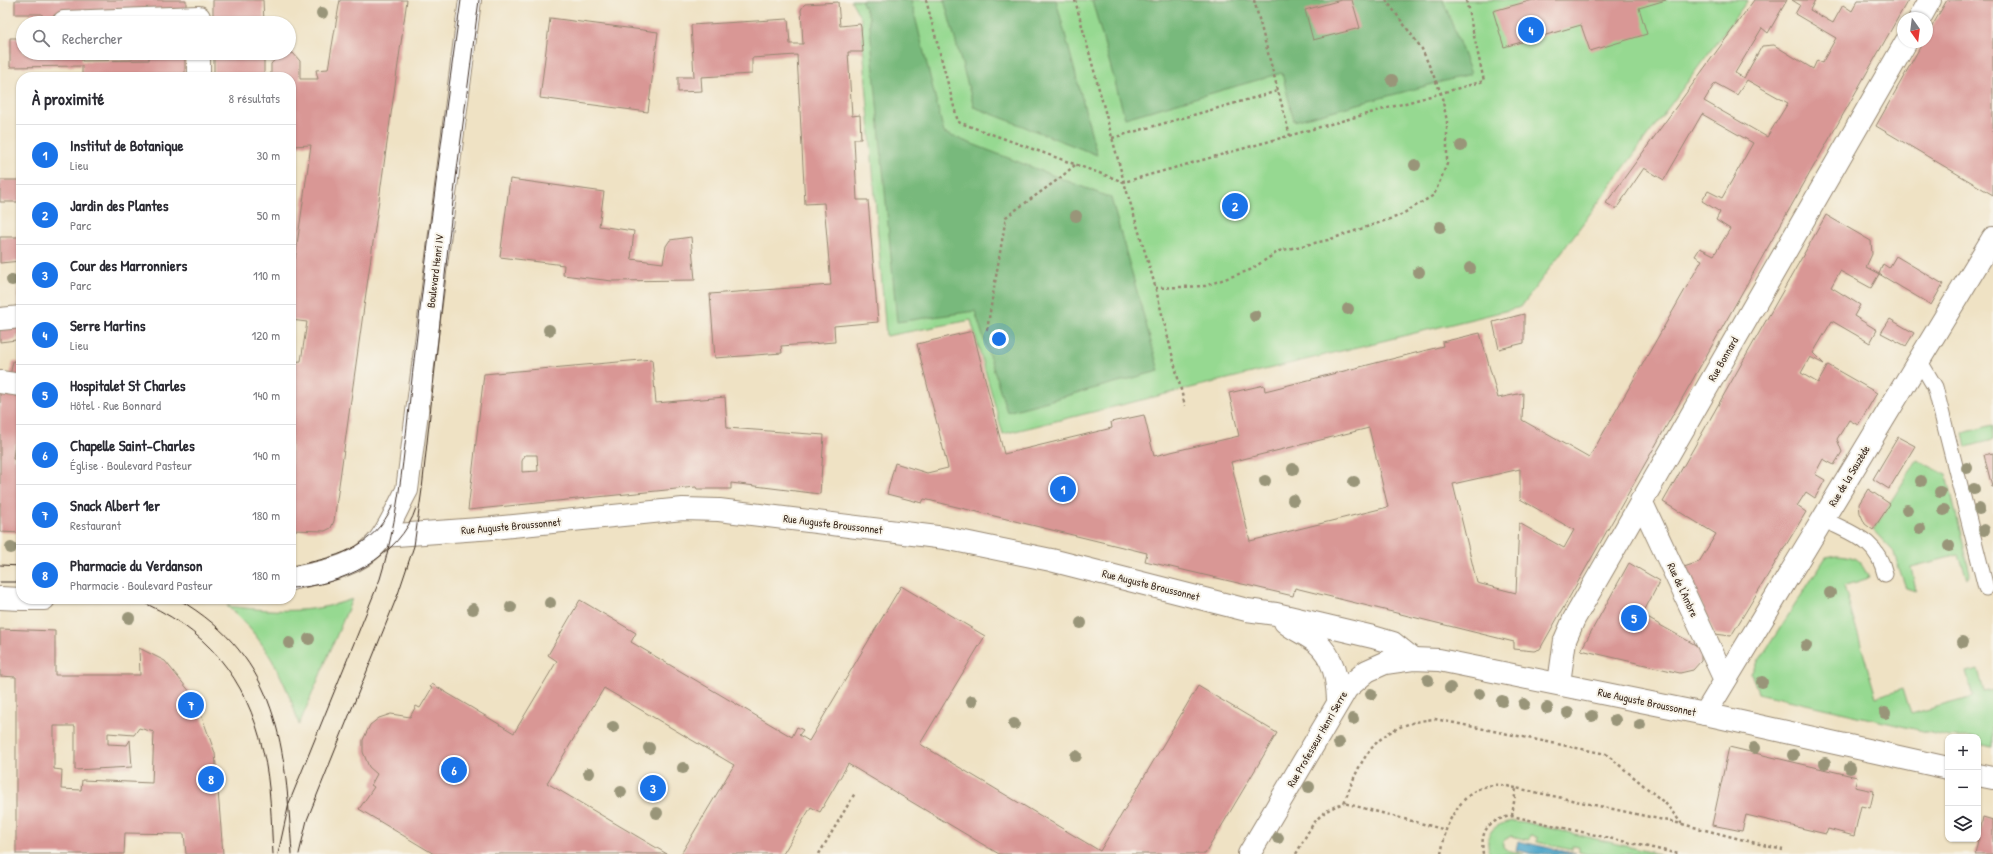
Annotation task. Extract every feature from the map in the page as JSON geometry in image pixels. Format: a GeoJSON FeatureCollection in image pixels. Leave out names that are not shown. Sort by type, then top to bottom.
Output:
{"type":"FeatureCollection","features":[{"type":"Feature","properties":{"kind":"street","name":"Boulevard Henri IV"},"geometry":{"type":"LineString","coordinates":[[296,577],[338,568],[365,554],[382,536],[407,490],[470,0]]}},
{"type":"Feature","properties":{"kind":"street"},"geometry":{"type":"LineString","coordinates":[[1923,12],[1930,0]]}},
{"type":"Feature","properties":{"kind":"street"},"geometry":{"type":"LineString","coordinates":[[154,16],[199,13]]}},
{"type":"Feature","properties":{"kind":"street","name":"Rue Bonnard"},"geometry":{"type":"LineString","coordinates":[[1559,683],[1565,640],[1574,619],[1903,48]]}},
{"type":"Feature","properties":{"kind":"street"},"geometry":{"type":"LineString","coordinates":[[199,60],[199,72]]}},
{"type":"Feature","properties":{"kind":"street","name":"Rue de la Sauzède"},"geometry":{"type":"LineString","coordinates":[[1705,714],[1993,238]]}},
{"type":"Feature","properties":{"kind":"street"},"geometry":{"type":"LineString","coordinates":[[0,319],[16,318]]}},
{"type":"Feature","properties":{"kind":"street"},"geometry":{"type":"LineString","coordinates":[[0,382],[16,384]]}},
{"type":"Feature","properties":{"kind":"street","name":"Rue de l'Ambre"},"geometry":{"type":"LineString","coordinates":[[1641,501],[1725,680]]}},
{"type":"Feature","properties":{"kind":"street","name":"Rue Auguste Broussonnet"},"geometry":{"type":"LineString","coordinates":[[382,536],[493,528],[683,509],[718,510],[945,538],[1051,560],[1247,610],[1276,614],[1350,631],[1393,643],[1413,658],[1450,661],[1559,683],[1945,767]]}},
{"type":"Feature","properties":{"kind":"street"},"geometry":{"type":"LineString","coordinates":[[0,598],[16,599]]}},
{"type":"Feature","properties":{"kind":"street"},"geometry":{"type":"LineString","coordinates":[[1276,614],[1294,630],[1316,642],[1330,657],[1337,680],[1338,700]]}},
{"type":"Feature","properties":{"kind":"street"},"geometry":{"type":"LineString","coordinates":[[1330,657],[1339,640],[1350,631]]}},
{"type":"Feature","properties":{"kind":"street","name":"Rue Professeur Henri Serre"},"geometry":{"type":"LineString","coordinates":[[1249,854],[1338,700],[1353,680],[1367,670],[1385,662],[1413,658]]}},
{"type":"Feature","properties":{"kind":"street"},"geometry":{"type":"LineString","coordinates":[[1981,776],[1993,778]]}},
{"type":"Feature","properties":{"kind":"lane"},"geometry":{"type":"LineString","coordinates":[[1919,360],[1935,387],[1986,588]]}},
{"type":"Feature","properties":{"kind":"lane"},"geometry":{"type":"LineString","coordinates":[[1822,519],[1865,540],[1876,551],[1885,574]]}},
{"type":"Feature","properties":{"kind":"path"},"geometry":{"type":"LineString","coordinates":[[926,0],[958,122],[1124,182],[1484,82],[1466,0]]}},
{"type":"Feature","properties":{"kind":"path"},"geometry":{"type":"LineString","coordinates":[[1075,0],[1124,182],[1156,288],[1185,406]]}},
{"type":"Feature","properties":{"kind":"path"},"geometry":{"type":"LineString","coordinates":[[1254,0],[1290,136]]}},
{"type":"Feature","properties":{"kind":"path"},"geometry":{"type":"LineString","coordinates":[[1156,288],[1205,286],[1250,270],[1279,251],[1328,240],[1399,216],[1434,195],[1447,164],[1447,121],[1441,93],[1422,49],[1386,0]]}},
{"type":"Feature","properties":{"kind":"path"},"geometry":{"type":"LineString","coordinates":[[1112,138],[1278,90]]}},
{"type":"Feature","properties":{"kind":"path"},"geometry":{"type":"LineString","coordinates":[[987,330],[1006,217],[1060,178],[1075,165]]}},
{"type":"Feature","properties":{"kind":"path"},"geometry":{"type":"LineString","coordinates":[[1344,804],[1353,780],[1376,743],[1395,728],[1414,721],[1435,719],[1606,754],[1666,804],[1682,824]]}},
{"type":"Feature","properties":{"kind":"path"},"geometry":{"type":"LineString","coordinates":[[1441,854],[1446,830],[1454,810],[1482,788],[1495,784],[1682,824],[1783,850]]}},
{"type":"Feature","properties":{"kind":"path"},"geometry":{"type":"LineString","coordinates":[[1512,816],[1516,788]]}},
{"type":"Feature","properties":{"kind":"path"},"geometry":{"type":"LineString","coordinates":[[819,854],[855,793]]}},
{"type":"Feature","properties":{"kind":"path"},"geometry":{"type":"LineString","coordinates":[[1296,854],[1313,824],[1328,809],[1344,804],[1446,830]]}},
{"type":"Feature","properties":{"kind":"path"},"geometry":{"type":"LineString","coordinates":[[1483,854],[1481,839],[1487,827],[1499,818],[1512,816],[1679,854]]}},
{"type":"Feature","properties":{"kind":"green space"},"geometry":{"type":"Polygon","coordinates":[[[851,0],[1748,0],[1521,307],[1003,434],[971,320],[886,336],[861,19],[851,0]]]}},
{"type":"Feature","properties":{"kind":"green space"},"geometry":{"type":"Polygon","coordinates":[[[861,0],[911,0],[944,133],[1111,198],[1159,371],[1007,412],[975,311],[897,322],[869,17],[861,0]]]}},
{"type":"Feature","properties":{"kind":"green space"},"geometry":{"type":"Polygon","coordinates":[[[944,0],[1056,0],[1097,155],[974,107],[944,0]]]}},
{"type":"Feature","properties":{"kind":"green space"},"geometry":{"type":"Polygon","coordinates":[[[1092,0],[1443,0],[1471,74],[1294,121],[1282,73],[1125,118],[1092,0]]]}},
{"type":"Feature","properties":{"kind":"green space"},"geometry":{"type":"Polygon","coordinates":[[[1993,425],[1993,440],[1966,447],[1963,433],[1993,425]]]}},
{"type":"Feature","properties":{"kind":"green space"},"geometry":{"type":"Polygon","coordinates":[[[1917,460],[1947,475],[1970,573],[1967,578],[1959,555],[1911,567],[1916,591],[1906,588],[1893,551],[1873,530],[1917,460]]]}},
{"type":"Feature","properties":{"kind":"green space"},"geometry":{"type":"Polygon","coordinates":[[[1837,555],[1854,558],[1858,560],[1869,578],[1844,586],[1876,697],[1903,688],[1911,714],[1973,697],[1966,672],[1978,669],[1984,692],[1993,690],[1993,747],[1981,745],[1981,734],[1945,734],[1945,736],[1758,693],[1751,673],[1826,557],[1837,555]]]}},
{"type":"Feature","properties":{"kind":"green space"},"geometry":{"type":"Polygon","coordinates":[[[352,599],[299,725],[294,708],[280,675],[263,645],[240,618],[227,606],[274,610],[305,610],[321,608],[352,599]]]}},
{"type":"Feature","properties":{"kind":"green space"},"geometry":{"type":"Polygon","coordinates":[[[1513,821],[1524,822],[1659,854],[1587,854],[1579,852],[1579,847],[1572,846],[1572,850],[1537,842],[1537,837],[1530,836],[1529,840],[1511,836],[1503,841],[1503,847],[1507,850],[1524,854],[1490,854],[1488,847],[1489,835],[1500,824],[1513,821]]]}},
{"type":"Feature","properties":{"kind":"water"},"geometry":{"type":"Polygon","coordinates":[[[1518,841],[1576,854],[1534,854],[1516,850],[1518,841]]]}},
{"type":"Feature","properties":{"kind":"building"},"geometry":{"type":"Polygon","coordinates":[[[15,0],[186,0],[186,13],[54,16],[42,16],[42,14],[15,14],[15,0]]]}},
{"type":"Feature","properties":{"kind":"building"},"geometry":{"type":"Polygon","coordinates":[[[213,0],[263,0],[264,16],[213,16],[213,0]]]}},
{"type":"Feature","properties":{"kind":"building"},"geometry":{"type":"Polygon","coordinates":[[[340,0],[407,0],[334,521],[331,528],[325,531],[296,530],[296,362],[301,361],[307,322],[296,321],[296,252],[311,145],[296,146],[296,72],[271,72],[271,64],[275,60],[296,60],[296,56],[300,61],[300,79],[318,79],[316,70],[328,69],[340,0]]]}},
{"type":"Feature","properties":{"kind":"building"},"geometry":{"type":"Polygon","coordinates":[[[1341,0],[1352,0],[1360,28],[1313,40],[1305,10],[1341,0]]]}},
{"type":"Feature","properties":{"kind":"building"},"geometry":{"type":"Polygon","coordinates":[[[1533,0],[1666,0],[1639,8],[1647,34],[1590,51],[1581,25],[1504,47],[1493,11],[1533,0]]]}},
{"type":"Feature","properties":{"kind":"building"},"geometry":{"type":"Polygon","coordinates":[[[1754,0],[1787,0],[1768,33],[1762,28],[1735,73],[1744,78],[1762,46],[1774,45],[1813,69],[1817,60],[1822,63],[1836,38],[1795,14],[1800,5],[1792,0],[1815,0],[1810,10],[1833,23],[1843,5],[1852,11],[1858,0],[1908,0],[1901,12],[1897,12],[1897,19],[1540,649],[1534,651],[1514,649],[1514,642],[1295,588],[1293,596],[1145,561],[1147,553],[924,499],[922,503],[887,494],[895,463],[927,473],[948,468],[917,344],[973,331],[1004,454],[1112,428],[1111,422],[1144,415],[1154,456],[1239,436],[1229,393],[1264,385],[1265,391],[1443,346],[1442,342],[1480,333],[1498,398],[1523,393],[1522,420],[1589,458],[1702,260],[1695,256],[1700,248],[1714,255],[1730,229],[1716,220],[1720,212],[1702,201],[1708,191],[1722,198],[1753,143],[1702,114],[1664,180],[1644,168],[1616,209],[1606,203],[1754,0]],[[1747,80],[1737,95],[1715,83],[1704,101],[1767,137],[1788,103],[1747,80]],[[1369,428],[1231,462],[1250,541],[1388,507],[1369,428]],[[1520,469],[1453,484],[1477,583],[1516,593],[1519,523],[1564,548],[1574,530],[1520,499],[1520,469]]]}},
{"type":"Feature","properties":{"kind":"building"},"geometry":{"type":"Polygon","coordinates":[[[1947,0],[1993,0],[1993,195],[1876,126],[1920,48],[1933,48],[1933,24],[1947,0]]]}},
{"type":"Feature","properties":{"kind":"building"},"geometry":{"type":"Polygon","coordinates":[[[838,2],[840,26],[860,24],[861,27],[863,52],[848,52],[852,116],[860,115],[861,139],[854,139],[857,200],[868,200],[878,322],[834,326],[835,342],[781,346],[782,353],[715,358],[710,294],[831,285],[824,203],[805,204],[797,55],[752,58],[752,74],[701,77],[702,91],[678,92],[678,77],[694,77],[691,25],[788,19],[790,44],[803,44],[801,10],[803,6],[805,4],[838,2]]]}},
{"type":"Feature","properties":{"kind":"building"},"geometry":{"type":"Polygon","coordinates":[[[550,18],[658,32],[648,112],[540,98],[550,18]]]}},
{"type":"Feature","properties":{"kind":"building"},"geometry":{"type":"Polygon","coordinates":[[[10,38],[16,38],[16,60],[185,60],[185,72],[82,72],[82,66],[10,67],[10,38]]]}},
{"type":"Feature","properties":{"kind":"building"},"geometry":{"type":"Polygon","coordinates":[[[214,60],[264,60],[264,72],[214,72],[214,60]]]}},
{"type":"Feature","properties":{"kind":"building"},"geometry":{"type":"Polygon","coordinates":[[[510,179],[604,192],[599,226],[634,231],[631,259],[663,263],[666,246],[670,240],[691,237],[695,280],[612,281],[563,275],[564,265],[500,257],[510,179]]]}},
{"type":"Feature","properties":{"kind":"building"},"geometry":{"type":"Polygon","coordinates":[[[0,180],[16,180],[16,202],[0,202],[0,180]]]}},
{"type":"Feature","properties":{"kind":"building"},"geometry":{"type":"Polygon","coordinates":[[[1826,215],[1871,241],[1872,254],[1866,267],[1879,274],[1871,288],[1840,271],[1831,287],[1860,305],[1854,316],[1877,330],[1870,343],[1832,321],[1813,353],[1824,364],[1810,357],[1801,373],[1818,383],[1828,365],[1877,393],[1858,425],[1849,420],[1837,439],[1842,452],[1834,465],[1823,459],[1815,474],[1825,480],[1815,498],[1806,492],[1797,506],[1806,512],[1731,636],[1715,634],[1684,567],[1699,562],[1716,534],[1663,502],[1826,215]]]}},
{"type":"Feature","properties":{"kind":"building"},"geometry":{"type":"Polygon","coordinates":[[[0,237],[16,237],[16,261],[0,263],[0,237]]]}},
{"type":"Feature","properties":{"kind":"building"},"geometry":{"type":"Polygon","coordinates":[[[1896,256],[1943,284],[1931,305],[1879,274],[1883,264],[1889,268],[1896,256]]]}},
{"type":"Feature","properties":{"kind":"building"},"geometry":{"type":"Polygon","coordinates":[[[1524,314],[1524,343],[1499,349],[1493,322],[1524,314]]]}},
{"type":"Feature","properties":{"kind":"building"},"geometry":{"type":"Polygon","coordinates":[[[1890,319],[1914,333],[1906,346],[1881,333],[1890,319]]]}},
{"type":"Feature","properties":{"kind":"building"},"geometry":{"type":"Polygon","coordinates":[[[16,324],[16,340],[0,342],[0,326],[16,324]]]}},
{"type":"Feature","properties":{"kind":"building"},"geometry":{"type":"Polygon","coordinates":[[[652,359],[656,403],[725,397],[727,428],[824,435],[820,494],[731,483],[731,489],[697,489],[696,487],[468,510],[484,374],[652,359]],[[525,455],[522,461],[522,472],[538,471],[537,455],[525,455]]]}},
{"type":"Feature","properties":{"kind":"building"},"geometry":{"type":"Polygon","coordinates":[[[13,361],[16,362],[16,377],[10,376],[13,361]]]}},
{"type":"Feature","properties":{"kind":"building"},"geometry":{"type":"Polygon","coordinates":[[[0,387],[16,389],[16,444],[13,459],[16,459],[16,533],[0,532],[0,387]]]}},
{"type":"Feature","properties":{"kind":"building"},"geometry":{"type":"Polygon","coordinates":[[[1898,437],[1915,446],[1889,489],[1873,479],[1898,437]]]}},
{"type":"Feature","properties":{"kind":"building"},"geometry":{"type":"Polygon","coordinates":[[[1993,453],[1993,487],[1992,487],[1984,455],[1993,453]]]}},
{"type":"Feature","properties":{"kind":"building"},"geometry":{"type":"Polygon","coordinates":[[[1868,489],[1890,504],[1873,530],[1865,524],[1860,513],[1859,504],[1868,489]]]}},
{"type":"Feature","properties":{"kind":"building"},"geometry":{"type":"Polygon","coordinates":[[[1629,563],[1660,581],[1642,615],[1701,648],[1701,661],[1693,670],[1680,673],[1581,650],[1629,563]]]}},
{"type":"Feature","properties":{"kind":"building"},"geometry":{"type":"Polygon","coordinates":[[[901,586],[985,636],[920,744],[1100,851],[1198,686],[1277,733],[1205,854],[999,854],[848,764],[820,812],[811,807],[783,854],[681,854],[734,765],[604,688],[547,783],[667,854],[434,854],[359,809],[374,787],[371,785],[377,774],[369,767],[363,752],[363,740],[370,725],[379,718],[391,714],[410,717],[416,706],[420,708],[432,688],[430,687],[432,684],[514,733],[557,661],[548,655],[580,600],[636,633],[631,642],[792,737],[797,727],[803,730],[799,735],[809,741],[901,586]]]}},
{"type":"Feature","properties":{"kind":"building"},"geometry":{"type":"Polygon","coordinates":[[[0,629],[55,631],[55,675],[140,675],[139,648],[165,661],[195,698],[215,753],[223,854],[186,854],[184,834],[125,833],[124,854],[16,854],[16,677],[0,676],[0,629]],[[54,726],[54,769],[62,770],[61,789],[81,790],[82,780],[152,783],[154,732],[139,728],[134,735],[108,733],[108,744],[127,745],[130,740],[132,767],[75,770],[75,726],[54,726]]]}},
{"type":"Feature","properties":{"kind":"building"},"geometry":{"type":"Polygon","coordinates":[[[1729,747],[1857,777],[1855,787],[1874,791],[1870,808],[1861,806],[1854,836],[1828,829],[1826,834],[1746,815],[1742,831],[1712,825],[1729,747]]]}},
{"type":"Feature","properties":{"kind":"building"},"geometry":{"type":"Polygon","coordinates":[[[1983,817],[1993,820],[1993,854],[1975,854],[1978,842],[1981,842],[1981,826],[1983,817]]]}},
{"type":"Feature","properties":{"kind":"tram line"},"geometry":{"type":"LineString","coordinates":[[278,854],[289,803],[380,579],[388,551],[403,463],[426,258],[461,0]]}},
{"type":"Feature","properties":{"kind":"tram line"},"geometry":{"type":"LineString","coordinates":[[299,854],[307,820],[398,594],[414,546],[422,489],[453,201],[479,0]]}},
{"type":"Feature","properties":{"kind":"tram line"},"geometry":{"type":"LineString","coordinates":[[296,565],[337,555],[364,542],[385,520],[393,505]]}},
{"type":"Feature","properties":{"kind":"tram line"},"geometry":{"type":"LineString","coordinates":[[296,587],[329,582],[348,575],[383,555],[397,541],[408,525],[416,508]]}},
{"type":"Feature","properties":{"kind":"tram line"},"geometry":{"type":"LineString","coordinates":[[0,565],[16,566]]}},
{"type":"Feature","properties":{"kind":"tram line"},"geometry":{"type":"LineString","coordinates":[[0,582],[16,582]]}},
{"type":"Feature","properties":{"kind":"tram line"},"geometry":{"type":"LineString","coordinates":[[145,604],[182,624],[202,640],[219,658],[234,678],[246,700],[256,725],[266,764],[273,854]]}},
{"type":"Feature","properties":{"kind":"tram line"},"geometry":{"type":"LineString","coordinates":[[185,604],[212,623],[238,649],[257,678],[271,709],[280,742],[286,777],[292,854]]}},
{"type":"Feature","properties":{"kind":"place","name":"Serre Martins"},"geometry":{"type":"Point","coordinates":[1531,30]}},
{"type":"Feature","properties":{"kind":"place","name":"Jardin des Plantes"},"geometry":{"type":"Point","coordinates":[1235,206]}},
{"type":"Feature","properties":{"kind":"place","name":"Institut de Botanique"},"geometry":{"type":"Point","coordinates":[1063,489]}},
{"type":"Feature","properties":{"kind":"place","name":"Hospitalet St Charles"},"geometry":{"type":"Point","coordinates":[1634,618]}},
{"type":"Feature","properties":{"kind":"place","name":"Snack Albert 1er"},"geometry":{"type":"Point","coordinates":[191,705]}},
{"type":"Feature","properties":{"kind":"place","name":"Chapelle Saint-Charles"},"geometry":{"type":"Point","coordinates":[454,770]}},
{"type":"Feature","properties":{"kind":"place","name":"Pharmacie du Verdanson"},"geometry":{"type":"Point","coordinates":[211,779]}},
{"type":"Feature","properties":{"kind":"place","name":"Cour des Marronniers"},"geometry":{"type":"Point","coordinates":[653,788]}}]}
